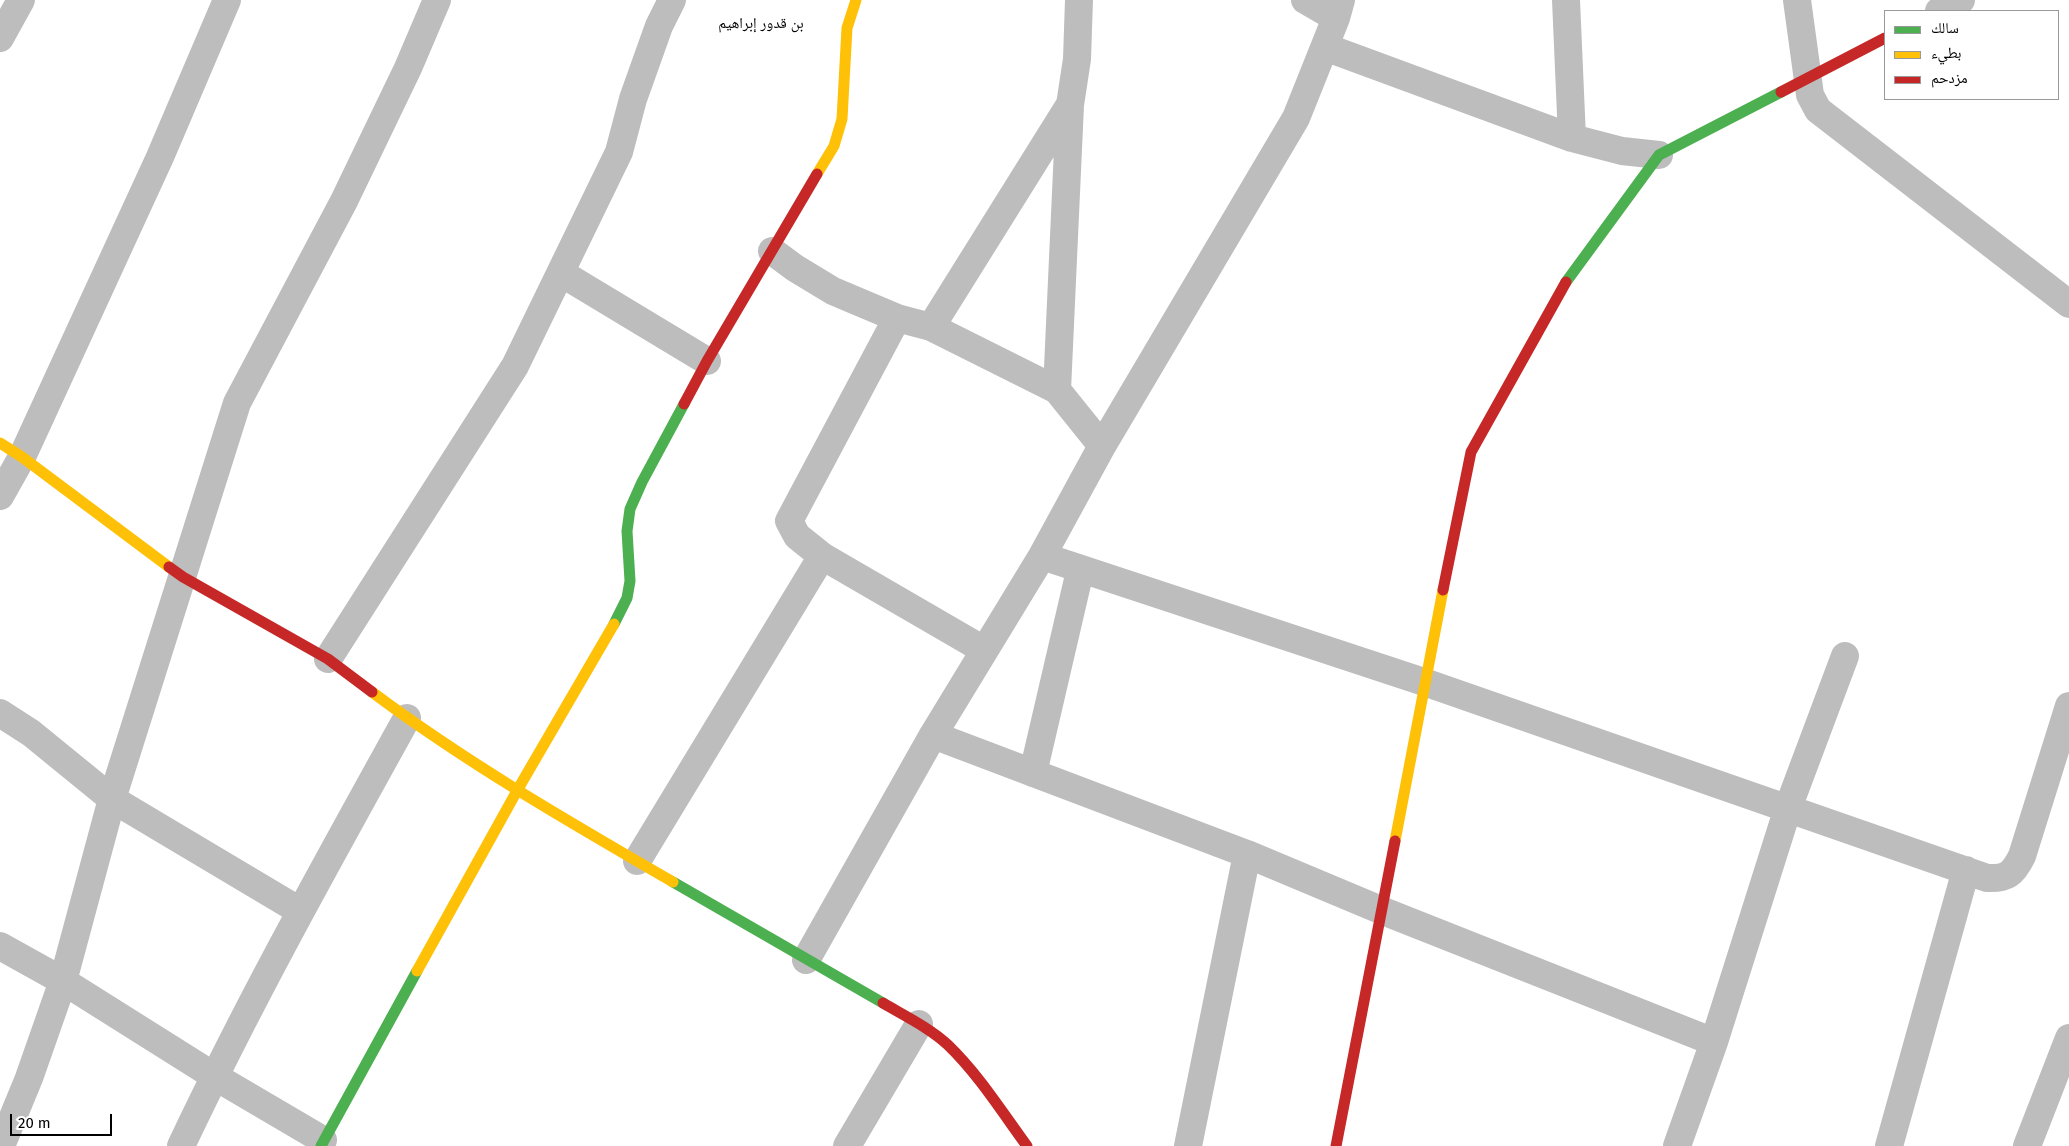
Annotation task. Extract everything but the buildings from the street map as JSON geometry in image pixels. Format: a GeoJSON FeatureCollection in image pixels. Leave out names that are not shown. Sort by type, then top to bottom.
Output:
{"type":"FeatureCollection","features":[{"type":"Feature","properties":{"kind":"street"},"geometry":{"type":"LineString","coordinates":[[0,38],[21,0]]}},
{"type":"Feature","properties":{"kind":"street"},"geometry":{"type":"LineString","coordinates":[[0,496],[11,450],[164,149],[227,0]]}},
{"type":"Feature","properties":{"kind":"street"},"geometry":{"type":"LineString","coordinates":[[1,1146],[29,1078],[63,981],[112,799],[237,403],[344,201],[408,68],[437,0]]}},
{"type":"Feature","properties":{"kind":"street"},"geometry":{"type":"LineString","coordinates":[[328,659],[516,366],[619,152],[633,99],[659,26],[672,0]]}},
{"type":"Feature","properties":{"kind":"street"},"geometry":{"type":"LineString","coordinates":[[0,946],[63,981],[322,1143],[518,789],[608,635],[627,598],[630,581],[627,531],[630,509],[642,482],[707,362],[834,146],[842,119],[847,28],[856,0]]}},
{"type":"Feature","properties":{"kind":"street"},"geometry":{"type":"LineString","coordinates":[[1057,390],[1070,105],[1077,59],[1079,0]]}},
{"type":"Feature","properties":{"kind":"street"},"geometry":{"type":"LineString","coordinates":[[806,960],[932,735],[1042,556],[1102,446],[1296,118],[1339,9],[1305,0]]}},
{"type":"Feature","properties":{"kind":"street"},"geometry":{"type":"LineString","coordinates":[[1566,0],[1572,138]]}},
{"type":"Feature","properties":{"kind":"street"},"geometry":{"type":"LineString","coordinates":[[1797,0],[1810,95],[1818,110],[2069,304]]}},
{"type":"Feature","properties":{"kind":"street"},"geometry":{"type":"LineString","coordinates":[[1941,10],[1961,0]]}},
{"type":"Feature","properties":{"kind":"street"},"geometry":{"type":"LineString","coordinates":[[1336,1146],[1383,911],[1424,682],[1470,452],[1567,280],[1659,155],[1884,39]]}},
{"type":"Feature","properties":{"kind":"street"},"geometry":{"type":"LineString","coordinates":[[1325,47],[1572,138],[1622,151],[1659,155]]}},
{"type":"Feature","properties":{"kind":"street"},"geometry":{"type":"LineString","coordinates":[[931,326],[1070,105]]}},
{"type":"Feature","properties":{"kind":"street"},"geometry":{"type":"LineString","coordinates":[[772,251],[795,268],[833,291],[897,318],[931,326],[1057,390],[1102,446]]}},
{"type":"Feature","properties":{"kind":"street"},"geometry":{"type":"LineString","coordinates":[[562,273],[707,362]]}},
{"type":"Feature","properties":{"kind":"street"},"geometry":{"type":"LineString","coordinates":[[897,318],[789,522],[797,536],[822,556],[984,650]]}},
{"type":"Feature","properties":{"kind":"street"},"geometry":{"type":"LineString","coordinates":[[11,450],[183,577],[328,659],[407,718],[518,789],[637,861],[919,1024],[947,1044],[974,1074],[1027,1146]]}},
{"type":"Feature","properties":{"kind":"street"},"geometry":{"type":"LineString","coordinates":[[637,861],[822,556]]}},
{"type":"Feature","properties":{"kind":"street"},"geometry":{"type":"LineString","coordinates":[[1042,556],[1080,571],[1424,682],[1987,878],[1999,879],[2009,875],[2022,856],[2069,706]]}},
{"type":"Feature","properties":{"kind":"street"},"geometry":{"type":"LineString","coordinates":[[1033,773],[1080,571]]}},
{"type":"Feature","properties":{"kind":"street"},"geometry":{"type":"LineString","coordinates":[[1677,1146],[1714,1042],[1788,808],[1846,656]]}},
{"type":"Feature","properties":{"kind":"street"},"geometry":{"type":"LineString","coordinates":[[0,713],[31,733],[112,799],[300,911]]}},
{"type":"Feature","properties":{"kind":"street"},"geometry":{"type":"LineString","coordinates":[[181,1146],[214,1076],[300,911],[407,718]]}},
{"type":"Feature","properties":{"kind":"street"},"geometry":{"type":"LineString","coordinates":[[932,735],[1248,854],[1383,911],[1714,1042]]}},
{"type":"Feature","properties":{"kind":"street"},"geometry":{"type":"LineString","coordinates":[[1188,1146],[1248,854]]}},
{"type":"Feature","properties":{"kind":"street"},"geometry":{"type":"LineString","coordinates":[[1889,1146],[1966,870]]}},
{"type":"Feature","properties":{"kind":"street"},"geometry":{"type":"LineString","coordinates":[[847,1146],[919,1024]]}},
{"type":"Feature","properties":{"kind":"street"},"geometry":{"type":"LineString","coordinates":[[2027,1146],[2069,1038]]}},
{"type":"Feature","properties":{"kind":"traffic: fast"},"geometry":{"type":"LineString","coordinates":[[1566,282],[1659,155],[1781,92]]}},
{"type":"Feature","properties":{"kind":"traffic: fast"},"geometry":{"type":"LineString","coordinates":[[614,624],[627,598],[630,581],[627,531],[630,509],[642,482],[684,404]]}},
{"type":"Feature","properties":{"kind":"traffic: fast"},"geometry":{"type":"LineString","coordinates":[[673,882],[883,1003]]}},
{"type":"Feature","properties":{"kind":"traffic: fast"},"geometry":{"type":"LineString","coordinates":[[321,1146],[417,971]]}},
{"type":"Feature","properties":{"kind":"traffic: slow"},"geometry":{"type":"LineString","coordinates":[[817,174],[834,146],[842,119],[847,28],[856,0]]}},
{"type":"Feature","properties":{"kind":"traffic: slow"},"geometry":{"type":"LineString","coordinates":[[0,443],[22,457],[169,567]]}},
{"type":"Feature","properties":{"kind":"traffic: slow"},"geometry":{"type":"LineString","coordinates":[[1395,841],[1443,590]]}},
{"type":"Feature","properties":{"kind":"traffic: slow"},"geometry":{"type":"LineString","coordinates":[[417,971],[518,789],[614,624]]}},
{"type":"Feature","properties":{"kind":"traffic: slow"},"geometry":{"type":"LineString","coordinates":[[372,692],[482,768],[673,882]]}},
{"type":"Feature","properties":{"kind":"traffic: jam"},"geometry":{"type":"LineString","coordinates":[[1781,92],[1884,39]]}},
{"type":"Feature","properties":{"kind":"traffic: jam"},"geometry":{"type":"LineString","coordinates":[[684,404],[707,361],[817,174]]}},
{"type":"Feature","properties":{"kind":"traffic: jam"},"geometry":{"type":"LineString","coordinates":[[1443,590],[1471,452],[1566,282]]}},
{"type":"Feature","properties":{"kind":"traffic: jam"},"geometry":{"type":"LineString","coordinates":[[169,567],[183,577],[328,659],[372,692]]}},
{"type":"Feature","properties":{"kind":"traffic: jam"},"geometry":{"type":"LineString","coordinates":[[1336,1146],[1395,841]]}},
{"type":"Feature","properties":{"kind":"traffic: jam"},"geometry":{"type":"LineString","coordinates":[[883,1003],[925,1028],[948,1045],[980,1081],[1027,1146]]}},
{"type":"Feature","properties":{"kind":"district","name":"بن قدور إبراهيم"},"geometry":{"type":"Point","coordinates":[761,24]}}]}
